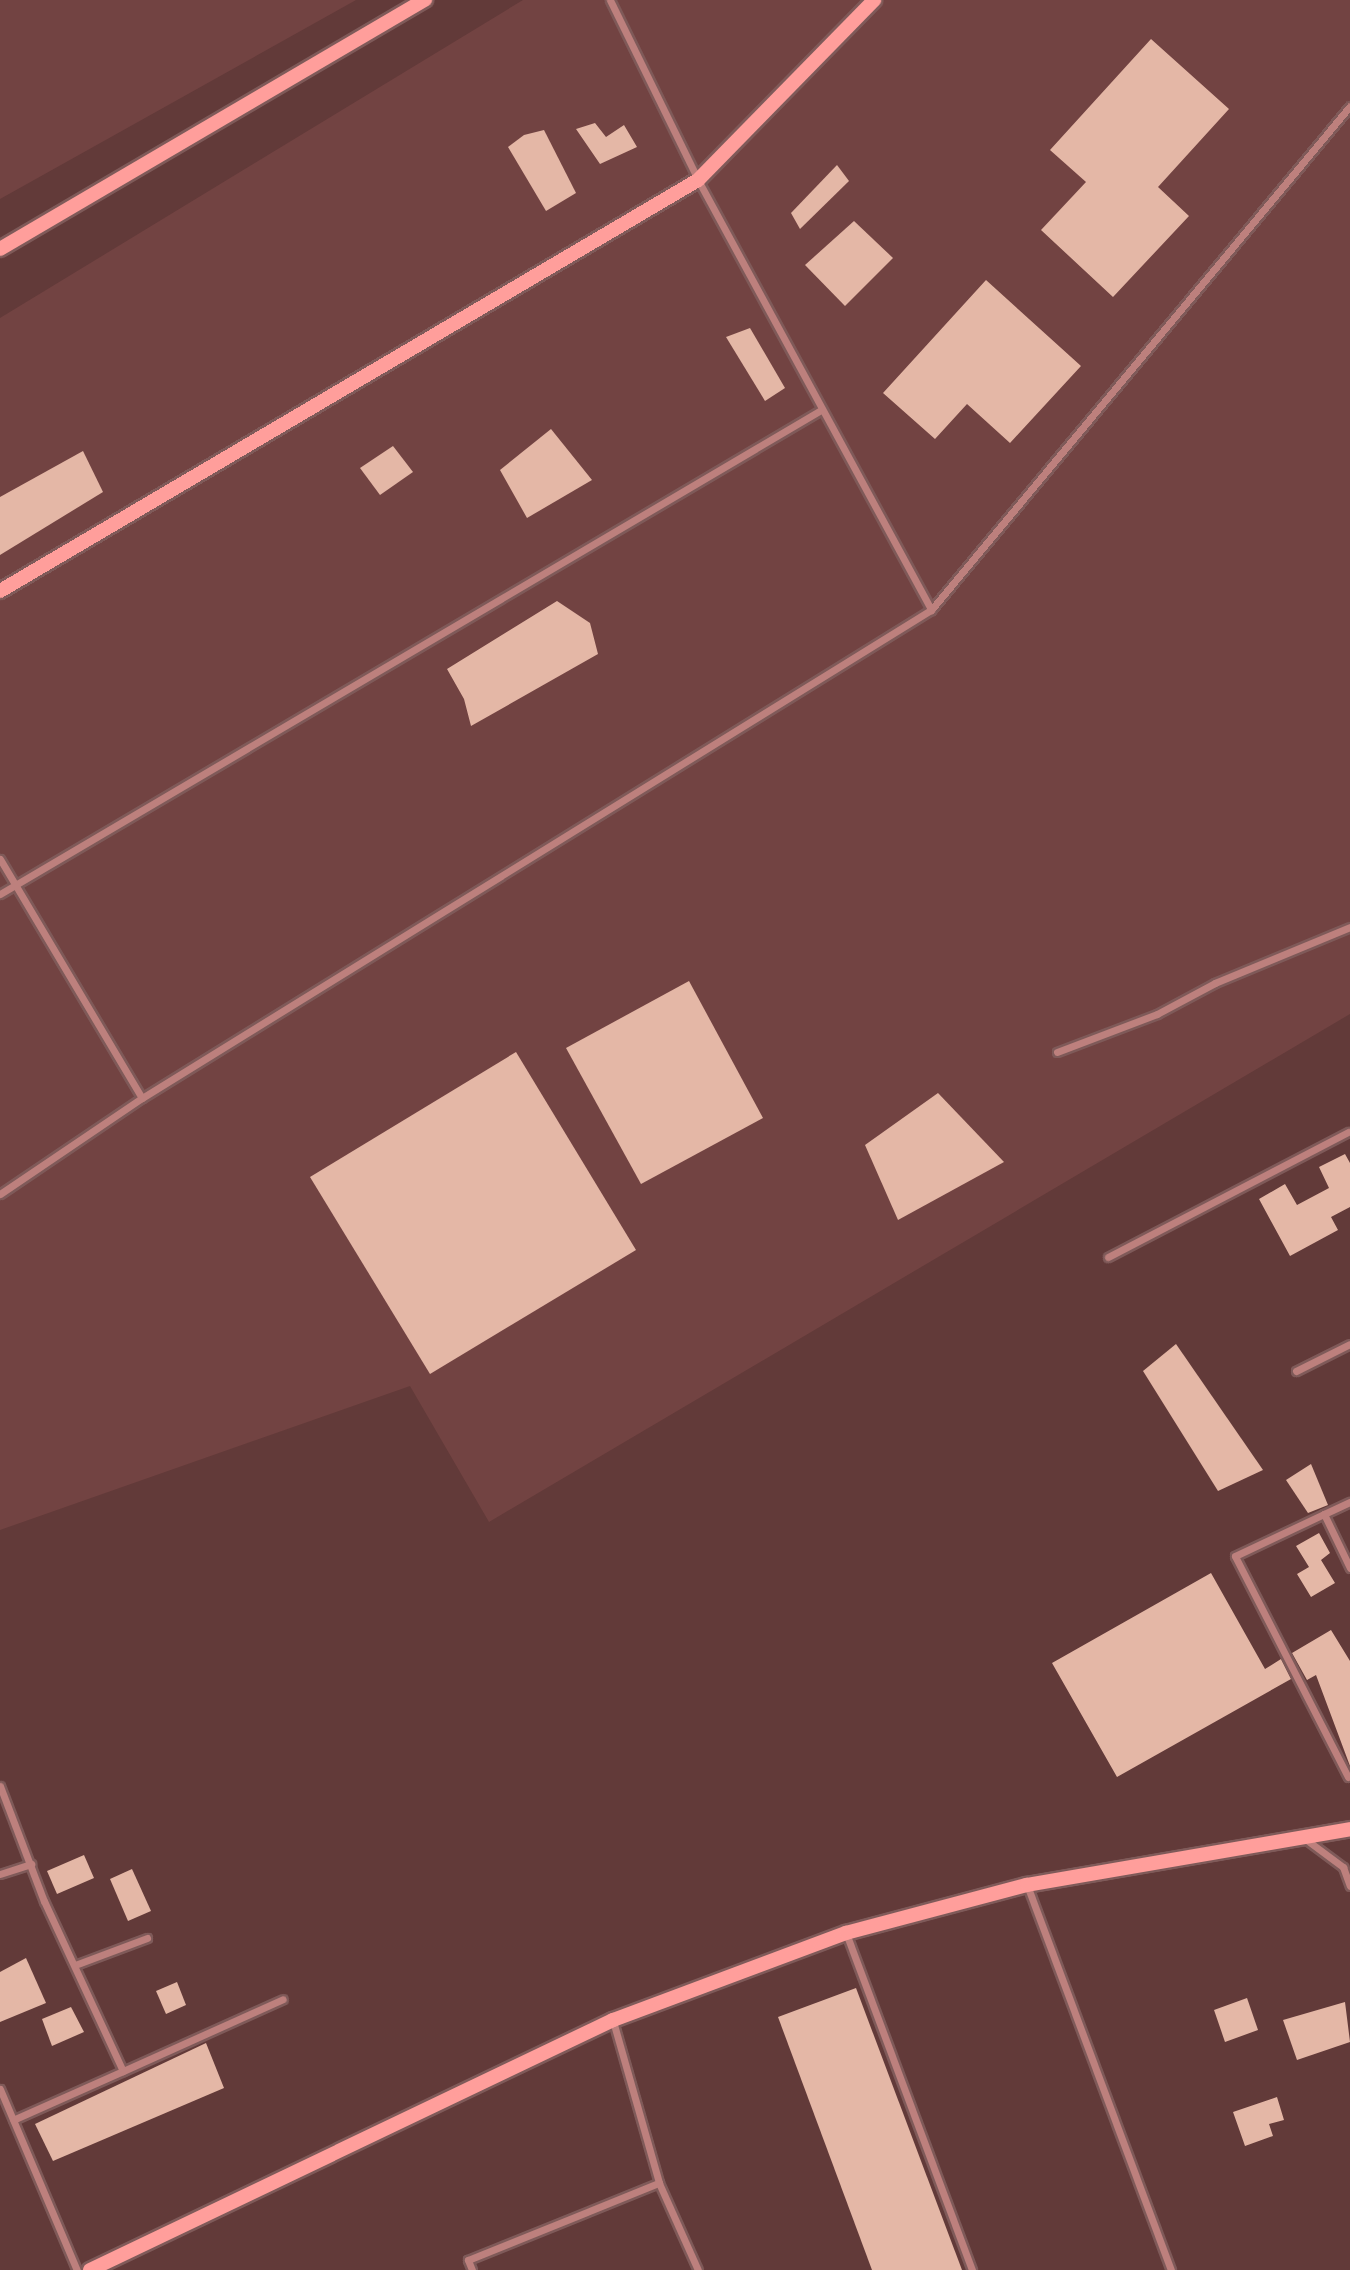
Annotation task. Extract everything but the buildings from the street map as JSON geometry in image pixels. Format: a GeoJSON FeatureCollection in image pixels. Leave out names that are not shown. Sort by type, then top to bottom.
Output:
{"type":"FeatureCollection","features":[{"type":"Feature","properties":{"kind":"street"},"geometry":{"type":"LineString","coordinates":[[1,245],[425,0]]}},
{"type":"Feature","properties":{"kind":"street"},"geometry":{"type":"LineString","coordinates":[[610,0],[698,180],[930,610]]}},
{"type":"Feature","properties":{"kind":"street"},"geometry":{"type":"LineString","coordinates":[[0,591],[698,180],[874,0]]}},
{"type":"Feature","properties":{"kind":"street"},"geometry":{"type":"LineString","coordinates":[[0,1194],[142,1098],[930,610],[1350,106]]}},
{"type":"Feature","properties":{"kind":"street"},"geometry":{"type":"LineString","coordinates":[[0,894],[821,410]]}},
{"type":"Feature","properties":{"kind":"street"},"geometry":{"type":"LineString","coordinates":[[0,859],[142,1098]]}},
{"type":"Feature","properties":{"kind":"street"},"geometry":{"type":"LineString","coordinates":[[1057,1052],[1157,1014],[1215,983],[1350,927]]}},
{"type":"Feature","properties":{"kind":"street"},"geometry":{"type":"LineString","coordinates":[[1108,1257],[1349,1133]]}},
{"type":"Feature","properties":{"kind":"street"},"geometry":{"type":"LineString","coordinates":[[1296,1371],[1350,1344]]}},
{"type":"Feature","properties":{"kind":"street"},"geometry":{"type":"LineString","coordinates":[[1348,1777],[1235,1556],[1350,1502]]}},
{"type":"Feature","properties":{"kind":"street"},"geometry":{"type":"LineString","coordinates":[[1324,1514],[1350,1568]]}},
{"type":"Feature","properties":{"kind":"street"},"geometry":{"type":"LineString","coordinates":[[0,1786],[31,1864],[123,2071]]}},
{"type":"Feature","properties":{"kind":"street"},"geometry":{"type":"LineString","coordinates":[[90,2270],[613,2020],[846,1933],[1027,1885],[1350,1829]]}},
{"type":"Feature","properties":{"kind":"street"},"geometry":{"type":"LineString","coordinates":[[1303,1837],[1347,1867],[1350,1886]]}},
{"type":"Feature","properties":{"kind":"street"},"geometry":{"type":"LineString","coordinates":[[0,1874],[31,1864]]}},
{"type":"Feature","properties":{"kind":"street"},"geometry":{"type":"LineString","coordinates":[[1027,1885],[1171,2270]]}},
{"type":"Feature","properties":{"kind":"street"},"geometry":{"type":"LineString","coordinates":[[846,1933],[972,2270]]}},
{"type":"Feature","properties":{"kind":"street"},"geometry":{"type":"LineString","coordinates":[[75,1965],[147,1938]]}},
{"type":"Feature","properties":{"kind":"street"},"geometry":{"type":"LineString","coordinates":[[13,2120],[283,1999]]}},
{"type":"Feature","properties":{"kind":"street"},"geometry":{"type":"LineString","coordinates":[[613,2020],[659,2183],[698,2270]]}},
{"type":"Feature","properties":{"kind":"street"},"geometry":{"type":"LineString","coordinates":[[0,2089],[77,2270]]}},
{"type":"Feature","properties":{"kind":"street"},"geometry":{"type":"LineString","coordinates":[[472,2270],[468,2260],[659,2183]]}},
{"type":"Feature","properties":{"kind":"shaded area"},"geometry":{"type":"Polygon","coordinates":[[[0,0],[356,0],[0,199],[0,0]]]}},
{"type":"Feature","properties":{"kind":"shaded area"},"geometry":{"type":"Polygon","coordinates":[[[523,0],[1350,0],[1350,1014],[489,1522],[410,1386],[0,1530],[0,318],[523,0]]]}}]}
